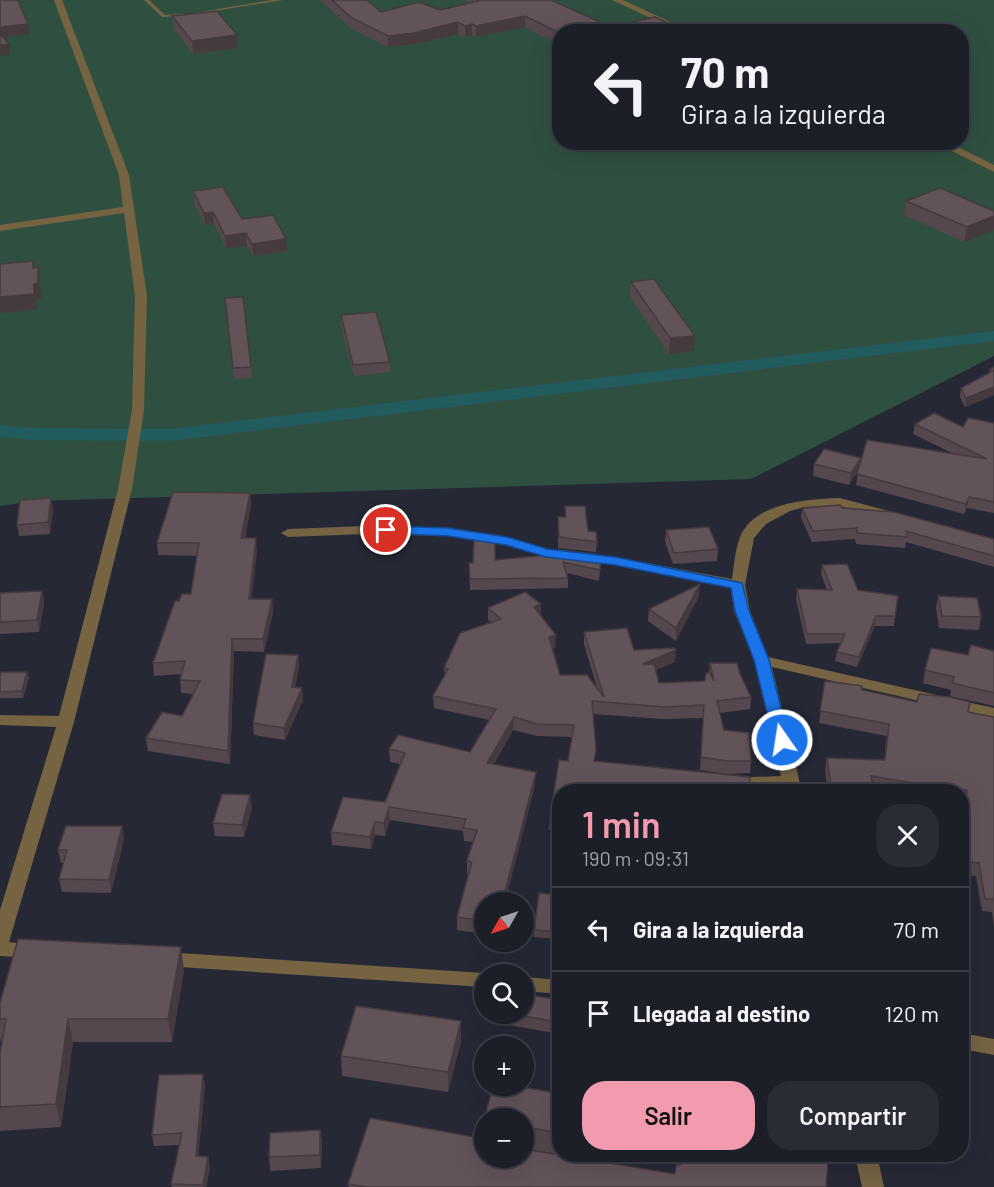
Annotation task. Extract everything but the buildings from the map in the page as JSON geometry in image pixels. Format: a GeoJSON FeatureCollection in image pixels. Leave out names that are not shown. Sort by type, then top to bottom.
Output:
{"type":"FeatureCollection","features":[{"type":"Feature","properties":{"kind":"street"},"geometry":{"type":"LineString","coordinates":[[0,941],[66,722],[125,489],[138,410],[141,296],[124,175],[58,0]]}},
{"type":"Feature","properties":{"kind":"street"},"geometry":{"type":"LineString","coordinates":[[616,0],[670,24]]}},
{"type":"Feature","properties":{"kind":"street"},"geometry":{"type":"LineString","coordinates":[[955,150],[994,169]]}},
{"type":"Feature","properties":{"kind":"street"},"geometry":{"type":"LineString","coordinates":[[0,228],[129,209]]}},
{"type":"Feature","properties":{"kind":"street"},"geometry":{"type":"LineString","coordinates":[[792,784],[762,660],[742,611],[738,585],[747,537],[761,521],[785,508],[805,503],[840,502],[908,521]]}},
{"type":"Feature","properties":{"kind":"street"},"geometry":{"type":"LineString","coordinates":[[288,533],[364,530],[448,532],[507,541],[546,553],[615,561],[738,585]]}},
{"type":"Feature","properties":{"kind":"street"},"geometry":{"type":"LineString","coordinates":[[762,660],[994,713]]}},
{"type":"Feature","properties":{"kind":"street"},"geometry":{"type":"LineString","coordinates":[[0,720],[66,722]]}},
{"type":"Feature","properties":{"kind":"street"},"geometry":{"type":"LineString","coordinates":[[719,782],[760,784]]}},
{"type":"Feature","properties":{"kind":"street"},"geometry":{"type":"LineString","coordinates":[[0,949],[59,953]]}},
{"type":"Feature","properties":{"kind":"street"},"geometry":{"type":"LineString","coordinates":[[141,958],[474,979]]}},
{"type":"Feature","properties":{"kind":"street"},"geometry":{"type":"LineString","coordinates":[[534,985],[552,986]]}},
{"type":"Feature","properties":{"kind":"street"},"geometry":{"type":"LineString","coordinates":[[969,1042],[994,1047]]}},
{"type":"Feature","properties":{"kind":"street"},"geometry":{"type":"LineString","coordinates":[[868,1162],[873,1187]]}},
{"type":"Feature","properties":{"kind":"lane"},"geometry":{"type":"LineString","coordinates":[[146,0],[164,16],[170,17],[281,0]]}},
{"type":"Feature","properties":{"kind":"green space"},"geometry":{"type":"Polygon","coordinates":[[[0,0],[994,0],[994,356],[751,479],[35,501],[0,506],[0,0]]]}},
{"type":"Feature","properties":{"kind":"waterway"},"geometry":{"type":"LineString","coordinates":[[0,431],[36,434],[169,435],[994,336]]}},
{"type":"Feature","properties":{"kind":"route"},"geometry":{"type":"LineString","coordinates":[[386,530],[448,532],[507,541],[546,553],[615,561],[738,585],[742,611],[762,660],[782,740]]}}]}
